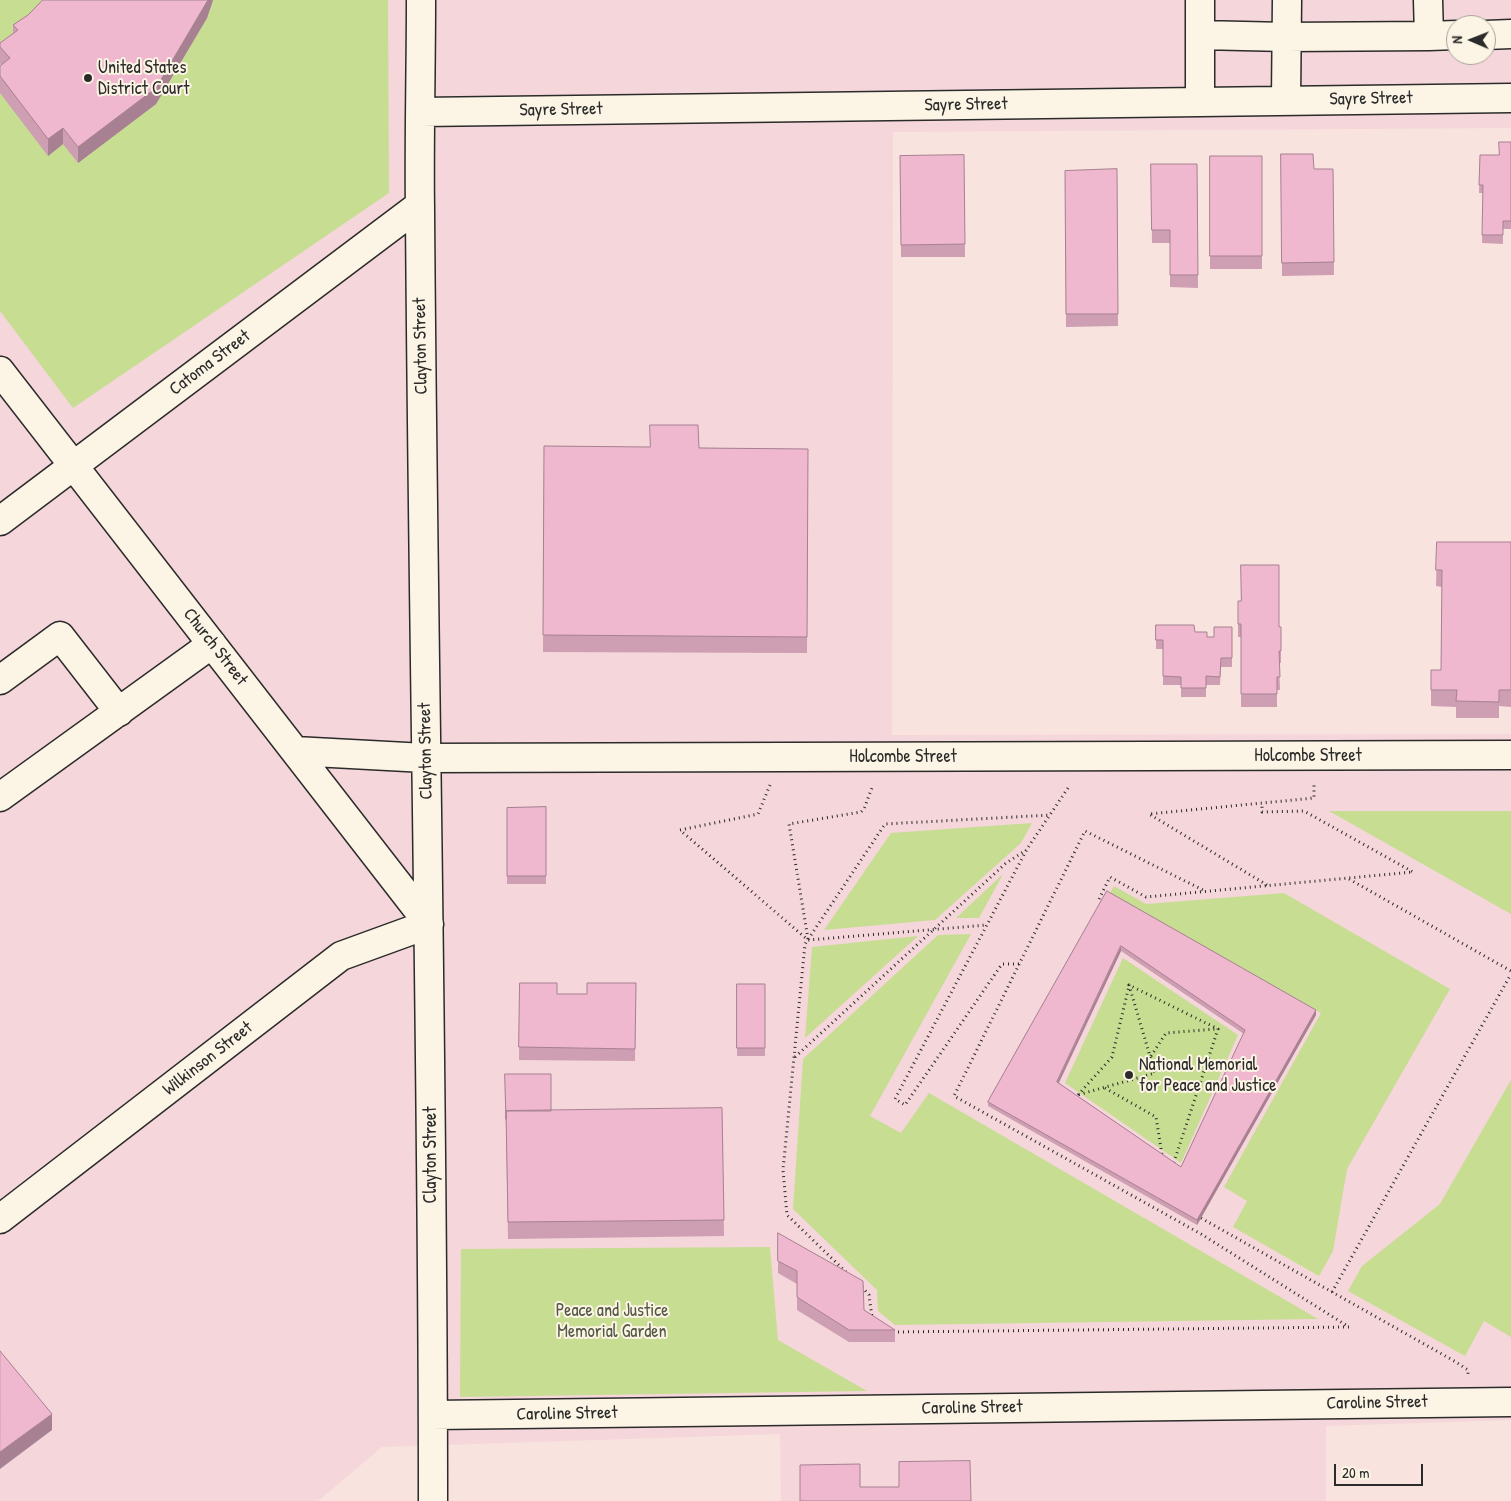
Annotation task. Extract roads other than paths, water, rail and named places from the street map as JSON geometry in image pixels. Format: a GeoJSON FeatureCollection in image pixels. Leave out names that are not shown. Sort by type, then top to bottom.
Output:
{"type":"FeatureCollection","features":[{"type":"Feature","properties":{"kind":"street","name":"Clayton Street"},"geometry":{"type":"LineString","coordinates":[[421,0],[420,205],[425,758],[429,924],[433,1501]]}},
{"type":"Feature","properties":{"kind":"street"},"geometry":{"type":"LineString","coordinates":[[1200,0],[1200,102]]}},
{"type":"Feature","properties":{"kind":"street"},"geometry":{"type":"LineString","coordinates":[[1286,100],[1287,0]]}},
{"type":"Feature","properties":{"kind":"street"},"geometry":{"type":"LineString","coordinates":[[1428,0],[1429,36]]}},
{"type":"Feature","properties":{"kind":"street"},"geometry":{"type":"LineString","coordinates":[[1496,35],[1511,34]]}},
{"type":"Feature","properties":{"kind":"street"},"geometry":{"type":"LineString","coordinates":[[1200,35],[1446,35]]}},
{"type":"Feature","properties":{"kind":"street","name":"Sayre Street"},"geometry":{"type":"LineString","coordinates":[[421,112],[1511,98]]}},
{"type":"Feature","properties":{"kind":"street","name":"Catoma Street"},"geometry":{"type":"LineString","coordinates":[[0,521],[420,205]]}},
{"type":"Feature","properties":{"kind":"street","name":"Church Street"},"geometry":{"type":"LineString","coordinates":[[0,371],[429,924]]}},
{"type":"Feature","properties":{"kind":"street"},"geometry":{"type":"LineString","coordinates":[[0,680],[60,636],[119,712]]}},
{"type":"Feature","properties":{"kind":"street"},"geometry":{"type":"LineString","coordinates":[[0,797],[212,644]]}},
{"type":"Feature","properties":{"kind":"street","name":"Holcombe Street"},"geometry":{"type":"LineString","coordinates":[[295,751],[425,758],[1511,755]]}},
{"type":"Feature","properties":{"kind":"street","name":"Wilkinson Street"},"geometry":{"type":"LineString","coordinates":[[0,1219],[341,956],[429,924]]}},
{"type":"Feature","properties":{"kind":"street","name":"Caroline Street"},"geometry":{"type":"LineString","coordinates":[[433,1415],[1511,1402]]}},
{"type":"Feature","properties":{"kind":"place","name":"United States District Court"},"geometry":{"type":"Point","coordinates":[88,78]}},
{"type":"Feature","properties":{"kind":"place","name":"National Memorial for Peace and Justice"},"geometry":{"type":"Point","coordinates":[1129,1075]}},
{"type":"Feature","properties":{"kind":"park label","name":"Peace and Justice Memorial Garden"},"geometry":{"type":"Point","coordinates":[612,1321]}}]}
